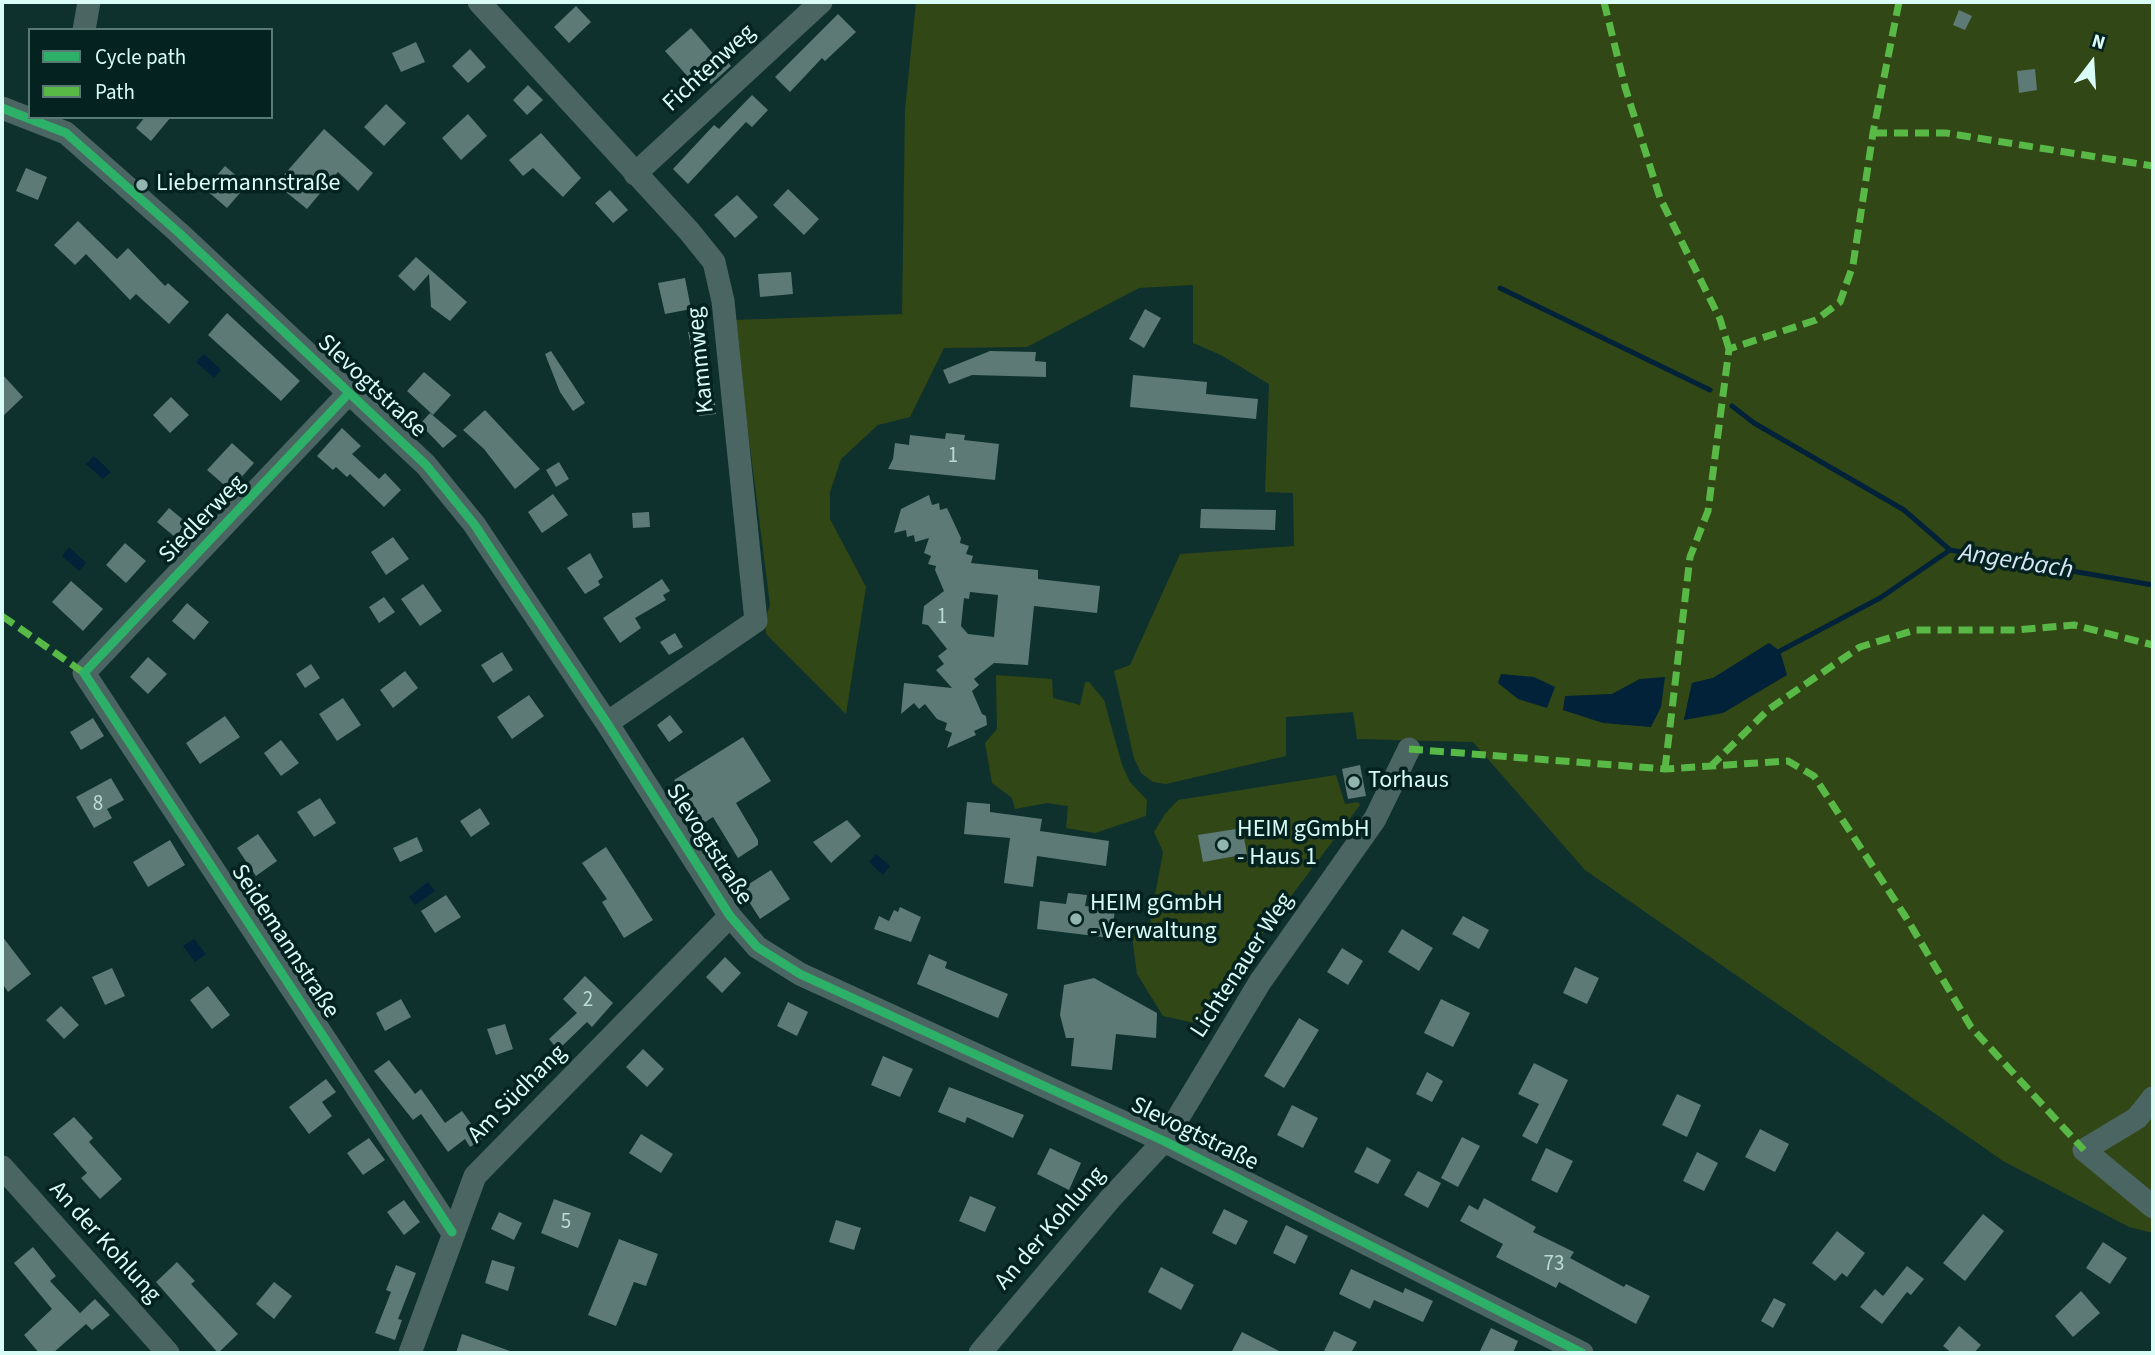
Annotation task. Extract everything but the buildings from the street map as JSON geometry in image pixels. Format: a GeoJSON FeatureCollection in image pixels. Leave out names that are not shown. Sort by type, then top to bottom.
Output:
{"type":"FeatureCollection","features":[{"type":"Feature","properties":{"kind":"street"},"geometry":{"type":"LineString","coordinates":[[84,28],[89,2]]}},
{"type":"Feature","properties":{"kind":"street","name":"Kammweg"},"geometry":{"type":"LineString","coordinates":[[479,2],[689,231],[714,262],[723,301],[756,621],[607,723]]}},
{"type":"Feature","properties":{"kind":"street","name":"Fichtenweg"},"geometry":{"type":"LineString","coordinates":[[635,174],[821,2]]}},
{"type":"Feature","properties":{"kind":"street","name":"Slevogtstraße"},"geometry":{"type":"LineString","coordinates":[[2,108],[28,115]]}},
{"type":"Feature","properties":{"kind":"street","name":"Slevogtstraße"},"geometry":{"type":"LineString","coordinates":[[44,119],[67,125],[426,465],[474,524],[607,723],[730,916],[757,947],[800,974],[1164,1141],[1581,1353]]}},
{"type":"Feature","properties":{"kind":"street","name":"Siedlerweg"},"geometry":{"type":"LineString","coordinates":[[84,673],[349,393]]}},
{"type":"Feature","properties":{"kind":"street","name":"Seidemannstraße"},"geometry":{"type":"LineString","coordinates":[[84,673],[452,1232]]}},
{"type":"Feature","properties":{"kind":"street","name":"Lichtenauer Weg"},"geometry":{"type":"LineString","coordinates":[[1164,1141],[1260,982],[1375,819],[1409,749]]}},
{"type":"Feature","properties":{"kind":"street","name":"Am Südhang"},"geometry":{"type":"LineString","coordinates":[[410,1353],[452,1232],[475,1176],[730,916]]}},
{"type":"Feature","properties":{"kind":"street"},"geometry":{"type":"LineString","coordinates":[[2153,1098],[2137,1118],[2084,1150],[2153,1207]]}},
{"type":"Feature","properties":{"kind":"street","name":"An der Kohlung"},"geometry":{"type":"LineString","coordinates":[[980,1353],[1110,1199],[1164,1141]]}},
{"type":"Feature","properties":{"kind":"street","name":"An der Kohlung"},"geometry":{"type":"LineString","coordinates":[[2,1167],[168,1353]]}},
{"type":"Feature","properties":{"kind":"green space"},"geometry":{"type":"Polygon","coordinates":[[[916,2],[2153,2],[2153,1233],[2129,1227],[2003,1161],[1585,870],[1473,742],[1357,739],[1353,712],[1286,717],[1286,756],[1166,784],[1153,782],[1141,773],[1134,758],[1114,671],[1130,665],[1180,554],[1294,546],[1293,493],[1265,492],[1269,384],[1221,355],[1193,343],[1193,285],[1139,288],[1027,347],[944,348],[910,417],[878,425],[841,459],[830,492],[830,519],[866,587],[846,714],[766,634],[765,619],[770,605],[734,320],[902,314],[905,110],[916,2]],[[1769,643],[1713,678],[1692,683],[1684,720],[1685,720],[1769,643]],[[1640,679],[1612,694],[1565,697],[1651,727],[1640,679]]]}},
{"type":"Feature","properties":{"kind":"green space"},"geometry":{"type":"Polygon","coordinates":[[[996,675],[1052,679],[1053,698],[1080,705],[1085,682],[1089,682],[1104,700],[1122,765],[1130,782],[1147,800],[1146,816],[1095,833],[1066,828],[1068,806],[1047,803],[1015,809],[1012,798],[992,783],[985,743],[997,729],[996,675]]]}},
{"type":"Feature","properties":{"kind":"green space"},"geometry":{"type":"Polygon","coordinates":[[[1336,775],[1345,804],[1358,802],[1360,805],[1195,1023],[1163,1016],[1137,974],[1131,929],[1150,923],[1163,852],[1154,832],[1165,814],[1178,800],[1336,775]]]}},
{"type":"Feature","properties":{"kind":"water"},"geometry":{"type":"Polygon","coordinates":[[[204,354],[221,370],[214,378],[196,362],[204,354]]]}},
{"type":"Feature","properties":{"kind":"water"},"geometry":{"type":"Polygon","coordinates":[[[94,456],[111,472],[103,479],[86,464],[94,456]]]}},
{"type":"Feature","properties":{"kind":"water"},"geometry":{"type":"Polygon","coordinates":[[[69,547],[86,563],[79,571],[62,556],[69,547]]]}},
{"type":"Feature","properties":{"kind":"water"},"geometry":{"type":"Polygon","coordinates":[[[1769,643],[1780,651],[1787,675],[1723,713],[1684,720],[1692,683],[1713,678],[1769,643]]]}},
{"type":"Feature","properties":{"kind":"water"},"geometry":{"type":"Polygon","coordinates":[[[1501,674],[1534,677],[1555,687],[1547,708],[1518,699],[1498,683],[1501,674]]]}},
{"type":"Feature","properties":{"kind":"water"},"geometry":{"type":"Polygon","coordinates":[[[1665,677],[1661,707],[1651,727],[1603,723],[1563,710],[1565,696],[1612,694],[1640,679],[1665,677]]]}},
{"type":"Feature","properties":{"kind":"water"},"geometry":{"type":"Polygon","coordinates":[[[876,854],[890,866],[883,875],[869,862],[876,854]]]}},
{"type":"Feature","properties":{"kind":"water"},"geometry":{"type":"Polygon","coordinates":[[[428,882],[435,891],[415,905],[409,897],[428,882]]]}},
{"type":"Feature","properties":{"kind":"water"},"geometry":{"type":"Polygon","coordinates":[[[194,939],[206,954],[195,962],[183,946],[194,939]]]}},
{"type":"Feature","properties":{"kind":"waterway"},"geometry":{"type":"LineString","coordinates":[[1500,288],[1710,390]]}},
{"type":"Feature","properties":{"kind":"waterway"},"geometry":{"type":"LineString","coordinates":[[1732,406],[1754,423],[1904,510],[1950,550]]}},
{"type":"Feature","properties":{"kind":"waterway","name":"Angerbach"},"geometry":{"type":"LineString","coordinates":[[1780,651],[1880,598],[1950,550],[2153,585]]}},
{"type":"Feature","properties":{"kind":"marked path"},"geometry":{"type":"LineString","coordinates":[[1604,2],[1625,87],[1660,198],[1720,319],[1729,349]]}},
{"type":"Feature","properties":{"kind":"marked path"},"geometry":{"type":"LineString","coordinates":[[1665,769],[1690,557],[1708,511],[1729,349],[1816,320],[1840,302],[1853,265],[1873,133],[1899,2]]}},
{"type":"Feature","properties":{"kind":"marked path"},"geometry":{"type":"LineString","coordinates":[[1873,133],[1946,133],[2153,166]]}},
{"type":"Feature","properties":{"kind":"marked path"},"geometry":{"type":"LineString","coordinates":[[2,616],[84,673]]}},
{"type":"Feature","properties":{"kind":"marked path"},"geometry":{"type":"LineString","coordinates":[[1710,767],[1769,709],[1860,647],[1915,630],[2016,630],[2074,625],[2153,645]]}},
{"type":"Feature","properties":{"kind":"marked path"},"geometry":{"type":"LineString","coordinates":[[1409,749],[1665,769],[1788,761],[1814,776],[1907,919],[1971,1027],[2084,1150]]}},
{"type":"Feature","properties":{"kind":"cycle path"},"geometry":{"type":"LineString","coordinates":[[2,108],[28,118]]}},
{"type":"Feature","properties":{"kind":"cycle path"},"geometry":{"type":"LineString","coordinates":[[30,119],[66,133],[178,232],[426,465],[474,524],[607,723],[730,916],[757,947],[800,974],[1164,1141],[1582,1353]]}},
{"type":"Feature","properties":{"kind":"cycle path"},"geometry":{"type":"LineString","coordinates":[[349,393],[84,673],[452,1232]]}},
{"type":"Feature","properties":{"kind":"place","name":"Liebermannstraße"},"geometry":{"type":"Point","coordinates":[142,185]}},
{"type":"Feature","properties":{"kind":"place","name":"Torhaus"},"geometry":{"type":"Point","coordinates":[1354,782]}},
{"type":"Feature","properties":{"kind":"place","name":"HEIM gGmbH - Haus 1"},"geometry":{"type":"Point","coordinates":[1223,845]}},
{"type":"Feature","properties":{"kind":"place","name":"HEIM gGmbH - Verwaltung"},"geometry":{"type":"Point","coordinates":[1076,919]}}]}
